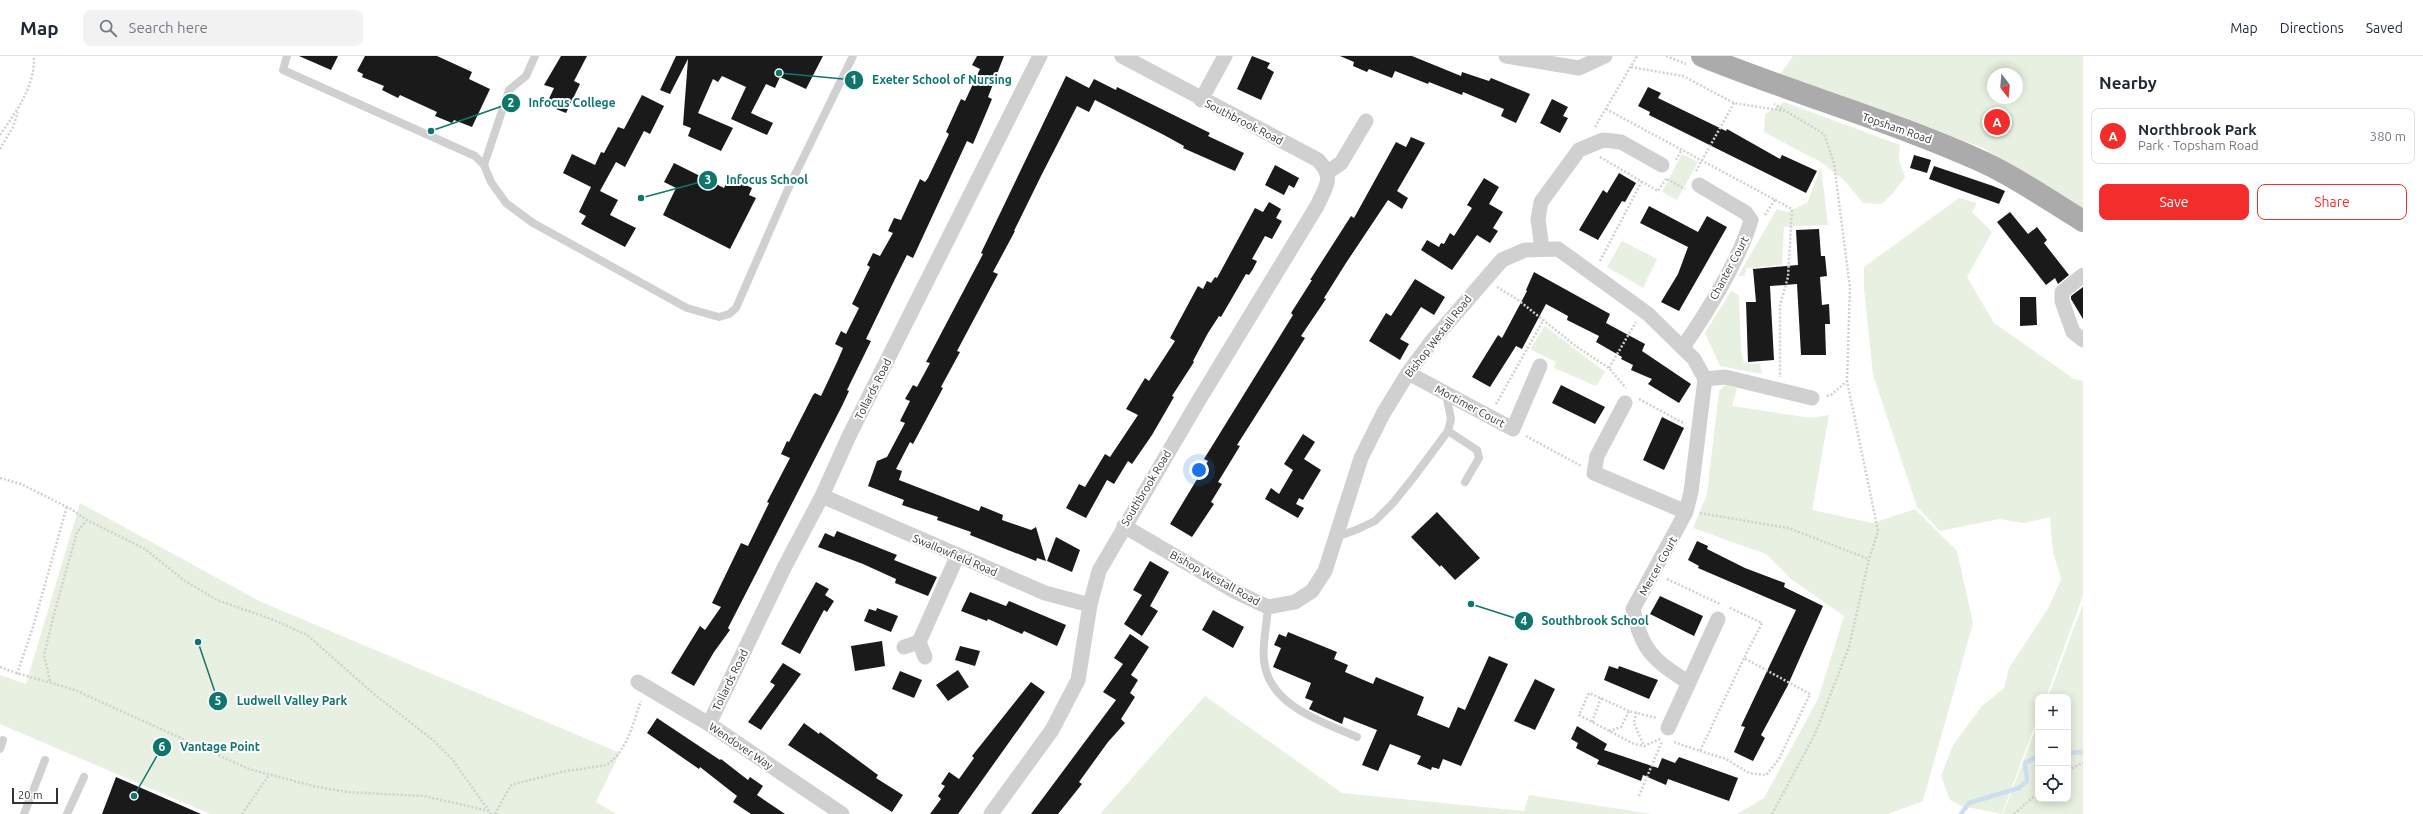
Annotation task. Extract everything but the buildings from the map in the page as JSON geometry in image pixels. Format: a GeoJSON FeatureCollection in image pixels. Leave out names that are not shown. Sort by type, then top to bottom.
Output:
{"type":"FeatureCollection","features":[{"type":"Feature","properties":{"kind":"main road","name":"Topsham Road"},"geometry":{"type":"LineString","coordinates":[[1702,56],[1767,83],[1943,145],[1985,163],[2083,221]]}},
{"type":"Feature","properties":{"kind":"street","name":"Tollards Road"},"geometry":{"type":"LineString","coordinates":[[709,724],[785,566],[822,496],[853,429],[1040,56]]}},
{"type":"Feature","properties":{"kind":"street"},"geometry":{"type":"LineString","coordinates":[[1122,56],[1201,100]]}},
{"type":"Feature","properties":{"kind":"street","name":"Southbrook Road"},"geometry":{"type":"LineString","coordinates":[[991,814],[1052,730],[1078,680],[1090,605],[1099,570],[1317,206],[1327,186],[1328,172],[1318,160],[1201,100],[1225,56]]}},
{"type":"Feature","properties":{"kind":"street"},"geometry":{"type":"LineString","coordinates":[[1506,56],[1579,68],[1605,56]]}},
{"type":"Feature","properties":{"kind":"street"},"geometry":{"type":"LineString","coordinates":[[1328,172],[1341,163],[1366,121]]}},
{"type":"Feature","properties":{"kind":"street"},"geometry":{"type":"LineString","coordinates":[[1542,249],[1538,219],[1540,202],[1578,150],[1603,140],[1621,142],[1664,172]]}},
{"type":"Feature","properties":{"kind":"street","name":"Chanter Court"},"geometry":{"type":"LineString","coordinates":[[1683,347],[1699,324],[1746,237],[1751,220],[1746,213],[1694,182]]}},
{"type":"Feature","properties":{"kind":"street","name":"Bishop Westall Road"},"geometry":{"type":"LineString","coordinates":[[1124,526],[1236,592],[1268,606],[1295,602],[1312,591],[1325,571],[1361,458],[1383,414],[1408,373],[1484,280],[1502,260],[1511,255],[1542,249],[1558,249],[1643,311],[1694,359],[1705,379]]}},
{"type":"Feature","properties":{"kind":"street"},"geometry":{"type":"LineString","coordinates":[[2083,275],[2062,292],[2062,301],[2073,332],[2083,340]]}},
{"type":"Feature","properties":{"kind":"street","name":"Mortimer Court"},"geometry":{"type":"LineString","coordinates":[[1408,373],[1513,429],[1540,366]]}},
{"type":"Feature","properties":{"kind":"street"},"geometry":{"type":"LineString","coordinates":[[1629,397],[1596,456],[1594,473],[1684,517],[1691,492],[1705,379],[1725,377],[1812,398]]}},
{"type":"Feature","properties":{"kind":"street","name":"Swallowfield Road"},"geometry":{"type":"LineString","coordinates":[[822,496],[958,557],[1045,593],[1090,605]]}},
{"type":"Feature","properties":{"kind":"street","name":"Mercer Court"},"geometry":{"type":"LineString","coordinates":[[1684,517],[1633,609],[1636,624],[1643,644],[1668,669],[1689,682]]}},
{"type":"Feature","properties":{"kind":"street"},"geometry":{"type":"LineString","coordinates":[[925,657],[919,642],[958,557]]}},
{"type":"Feature","properties":{"kind":"street"},"geometry":{"type":"LineString","coordinates":[[1667,730],[1718,619]]}},
{"type":"Feature","properties":{"kind":"street"},"geometry":{"type":"LineString","coordinates":[[904,647],[919,642]]}},
{"type":"Feature","properties":{"kind":"street","name":"Wendover Way"},"geometry":{"type":"LineString","coordinates":[[642,685],[709,724],[842,814]]}},
{"type":"Feature","properties":{"kind":"lane"},"geometry":{"type":"LineString","coordinates":[[287,56],[283,70],[475,156],[484,165],[491,182],[506,203],[533,223],[687,308],[719,317],[736,308],[739,303],[788,189],[853,56]]}},
{"type":"Feature","properties":{"kind":"lane"},"geometry":{"type":"LineString","coordinates":[[484,165],[509,90],[526,76],[535,56]]}},
{"type":"Feature","properties":{"kind":"lane"},"geometry":{"type":"LineString","coordinates":[[1336,537],[1375,521],[1389,508],[1448,431],[1451,418],[1446,394]]}},
{"type":"Feature","properties":{"kind":"lane"},"geometry":{"type":"LineString","coordinates":[[1448,431],[1477,450],[1478,458],[1465,482]]}},
{"type":"Feature","properties":{"kind":"lane"},"geometry":{"type":"LineString","coordinates":[[1268,606],[1264,662],[1269,678],[1281,696],[1301,712],[1357,737]]}},
{"type":"Feature","properties":{"kind":"lane"},"geometry":{"type":"LineString","coordinates":[[0,749],[3,740]]}},
{"type":"Feature","properties":{"kind":"lane"},"geometry":{"type":"LineString","coordinates":[[24,814],[45,760]]}},
{"type":"Feature","properties":{"kind":"lane"},"geometry":{"type":"LineString","coordinates":[[68,814],[84,777]]}},
{"type":"Feature","properties":{"kind":"path"},"geometry":{"type":"LineString","coordinates":[[0,135],[19,107],[33,78],[34,56]]}},
{"type":"Feature","properties":{"kind":"path"},"geometry":{"type":"LineString","coordinates":[[1578,150],[1637,56]]}},
{"type":"Feature","properties":{"kind":"path"},"geometry":{"type":"LineString","coordinates":[[1631,67],[1683,76],[1734,103],[1786,112]]}},
{"type":"Feature","properties":{"kind":"path"},"geometry":{"type":"LineString","coordinates":[[1664,172],[1686,190],[1694,182],[1734,103]]}},
{"type":"Feature","properties":{"kind":"path"},"geometry":{"type":"LineString","coordinates":[[1772,814],[1815,734],[1849,648],[1868,559],[1878,531],[1847,381],[1850,288],[1834,163],[1824,134],[1773,104]]}},
{"type":"Feature","properties":{"kind":"path"},"geometry":{"type":"LineString","coordinates":[[0,150],[13,127],[19,107]]}},
{"type":"Feature","properties":{"kind":"path"},"geometry":{"type":"LineString","coordinates":[[1593,274],[1642,181]]}},
{"type":"Feature","properties":{"kind":"path"},"geometry":{"type":"LineString","coordinates":[[1484,280],[1517,299],[1544,319],[1577,347],[1609,368],[1629,397],[1699,430]]}},
{"type":"Feature","properties":{"kind":"path"},"geometry":{"type":"LineString","coordinates":[[1609,368],[1643,311]]}},
{"type":"Feature","properties":{"kind":"path"},"geometry":{"type":"LineString","coordinates":[[1489,416],[1521,357],[1544,319]]}},
{"type":"Feature","properties":{"kind":"path"},"geometry":{"type":"LineString","coordinates":[[1812,398],[1831,395],[1847,381]]}},
{"type":"Feature","properties":{"kind":"path"},"geometry":{"type":"LineString","coordinates":[[1513,429],[1594,473]]}},
{"type":"Feature","properties":{"kind":"path"},"geometry":{"type":"LineString","coordinates":[[0,478],[20,484],[67,506],[87,520],[145,550],[185,580],[217,600],[268,618],[307,635],[374,694],[433,740],[452,759],[490,813]]}},
{"type":"Feature","properties":{"kind":"path"},"geometry":{"type":"LineString","coordinates":[[17,674],[33,627],[67,506]]}},
{"type":"Feature","properties":{"kind":"path"},"geometry":{"type":"LineString","coordinates":[[1684,517],[1712,514],[1788,528],[1868,559]]}},
{"type":"Feature","properties":{"kind":"path"},"geometry":{"type":"LineString","coordinates":[[50,681],[44,655],[78,532],[87,520]]}},
{"type":"Feature","properties":{"kind":"path"},"geometry":{"type":"LineString","coordinates":[[1654,571],[1675,583],[1762,623],[1700,751]]}},
{"type":"Feature","properties":{"kind":"path"},"geometry":{"type":"LineString","coordinates":[[1667,730],[1644,746],[1634,744],[1579,715],[1589,693],[1629,711],[1636,712],[1667,730],[1700,751],[1726,759],[1749,773],[1766,775],[1779,759],[1810,694],[1744,658]]}},
{"type":"Feature","properties":{"kind":"path"},"geometry":{"type":"LineString","coordinates":[[0,667],[17,674],[50,681],[122,710],[249,769],[270,776],[346,792],[424,796],[490,813]]}},
{"type":"Feature","properties":{"kind":"path"},"geometry":{"type":"LineString","coordinates":[[495,814],[511,785],[561,772],[606,765],[611,762],[621,752],[642,685]]}},
{"type":"Feature","properties":{"kind":"path"},"geometry":{"type":"LineString","coordinates":[[1592,722],[1602,698]]}},
{"type":"Feature","properties":{"kind":"path"},"geometry":{"type":"LineString","coordinates":[[1609,731],[1621,726],[1629,711]]}},
{"type":"Feature","properties":{"kind":"path"},"geometry":{"type":"LineString","coordinates":[[1636,712],[1634,722],[1644,746]]}},
{"type":"Feature","properties":{"kind":"path"},"geometry":{"type":"LineString","coordinates":[[1639,796],[1667,730]]}},
{"type":"Feature","properties":{"kind":"path"},"geometry":{"type":"LineString","coordinates":[[2071,769],[2083,763]]}},
{"type":"Feature","properties":{"kind":"path"},"geometry":{"type":"LineString","coordinates":[[242,814],[270,776]]}},
{"type":"Feature","properties":{"kind":"path"},"geometry":{"type":"LineString","coordinates":[[2014,814],[2035,796]]}},
{"type":"Feature","properties":{"kind":"green space"},"geometry":{"type":"Polygon","coordinates":[[[1793,56],[2083,56],[2083,208],[1981,147],[1779,76],[1793,56]]]}},
{"type":"Feature","properties":{"kind":"green space"},"geometry":{"type":"Polygon","coordinates":[[[1784,102],[1900,145],[1899,160],[1905,177],[1894,192],[1882,204],[1863,203],[1845,181],[1822,163],[1764,132],[1765,114],[1784,102]]]}},
{"type":"Feature","properties":{"kind":"green space"},"geometry":{"type":"Polygon","coordinates":[[[1682,154],[1698,162],[1677,200],[1662,192],[1682,154]]]}},
{"type":"Feature","properties":{"kind":"green space"},"geometry":{"type":"Polygon","coordinates":[[[1821,167],[1828,225],[1784,227],[1782,265],[1746,268],[1745,276],[1738,276],[1777,209],[1787,212],[1807,203],[1821,167]]]}},
{"type":"Feature","properties":{"kind":"green space"},"geometry":{"type":"Polygon","coordinates":[[[1959,198],[1977,203],[1972,212],[1992,232],[1967,277],[1994,323],[2074,379],[2083,381],[2083,596],[2047,694],[2035,694],[2035,725],[2002,814],[1962,806],[1950,800],[1941,776],[1953,745],[1982,706],[2004,688],[2009,668],[2049,607],[2061,579],[2053,552],[2050,517],[2024,523],[1999,519],[1940,531],[1917,507],[1873,375],[1864,288],[1864,267],[1959,198]]]}},
{"type":"Feature","properties":{"kind":"green space"},"geometry":{"type":"Polygon","coordinates":[[[1622,241],[1657,259],[1643,288],[1607,267],[1622,241]]]}},
{"type":"Feature","properties":{"kind":"green space"},"geometry":{"type":"Polygon","coordinates":[[[1731,291],[1739,295],[1741,351],[1744,363],[1760,364],[1762,374],[1720,366],[1705,333],[1731,291]]]}},
{"type":"Feature","properties":{"kind":"green space"},"geometry":{"type":"Polygon","coordinates":[[[1545,326],[1605,372],[1596,386],[1554,368],[1556,362],[1530,349],[1545,326]]]}},
{"type":"Feature","properties":{"kind":"green space"},"geometry":{"type":"Polygon","coordinates":[[[1725,385],[1737,388],[1732,406],[1811,418],[1829,415],[1812,510],[1873,523],[1915,509],[1957,551],[1973,623],[1923,801],[1888,814],[1737,814],[1764,798],[1818,699],[1844,616],[1791,579],[1766,554],[1693,528],[1707,494],[1719,391],[1725,385]]]}},
{"type":"Feature","properties":{"kind":"green space"},"geometry":{"type":"Polygon","coordinates":[[[80,503],[259,601],[620,753],[596,802],[616,814],[210,814],[0,724],[0,675],[26,684],[80,503]]]}},
{"type":"Feature","properties":{"kind":"green space"},"geometry":{"type":"Polygon","coordinates":[[[2083,604],[2083,814],[2003,814],[2035,730],[2035,802],[2071,802],[2071,694],[2049,694],[2083,604]]]}},
{"type":"Feature","properties":{"kind":"green space"},"geometry":{"type":"Polygon","coordinates":[[[1205,696],[1342,793],[1524,811],[1529,795],[1652,814],[1100,814],[1205,696]]]}},
{"type":"Feature","properties":{"kind":"waterway"},"geometry":{"type":"LineString","coordinates":[[2071,753],[2083,752]]}},
{"type":"Feature","properties":{"kind":"waterway"},"geometry":{"type":"LineString","coordinates":[[1961,814],[1969,803],[2019,788],[2027,781],[2025,763],[2035,758]]}},
{"type":"Feature","properties":{"kind":"place","name":"Exeter School of Nursing"},"geometry":{"type":"Point","coordinates":[779,73]}},
{"type":"Feature","properties":{"kind":"place","name":"Northbrook Park"},"geometry":{"type":"Point","coordinates":[1997,122]}},
{"type":"Feature","properties":{"kind":"place","name":"Infocus College"},"geometry":{"type":"Point","coordinates":[431,131]}},
{"type":"Feature","properties":{"kind":"place","name":"Infocus School"},"geometry":{"type":"Point","coordinates":[641,198]}},
{"type":"Feature","properties":{"kind":"place","name":"Southbrook School"},"geometry":{"type":"Point","coordinates":[1471,604]}},
{"type":"Feature","properties":{"kind":"place","name":"Ludwell Valley Park"},"geometry":{"type":"Point","coordinates":[198,642]}},
{"type":"Feature","properties":{"kind":"place","name":"Vantage Point"},"geometry":{"type":"Point","coordinates":[134,796]}}]}
